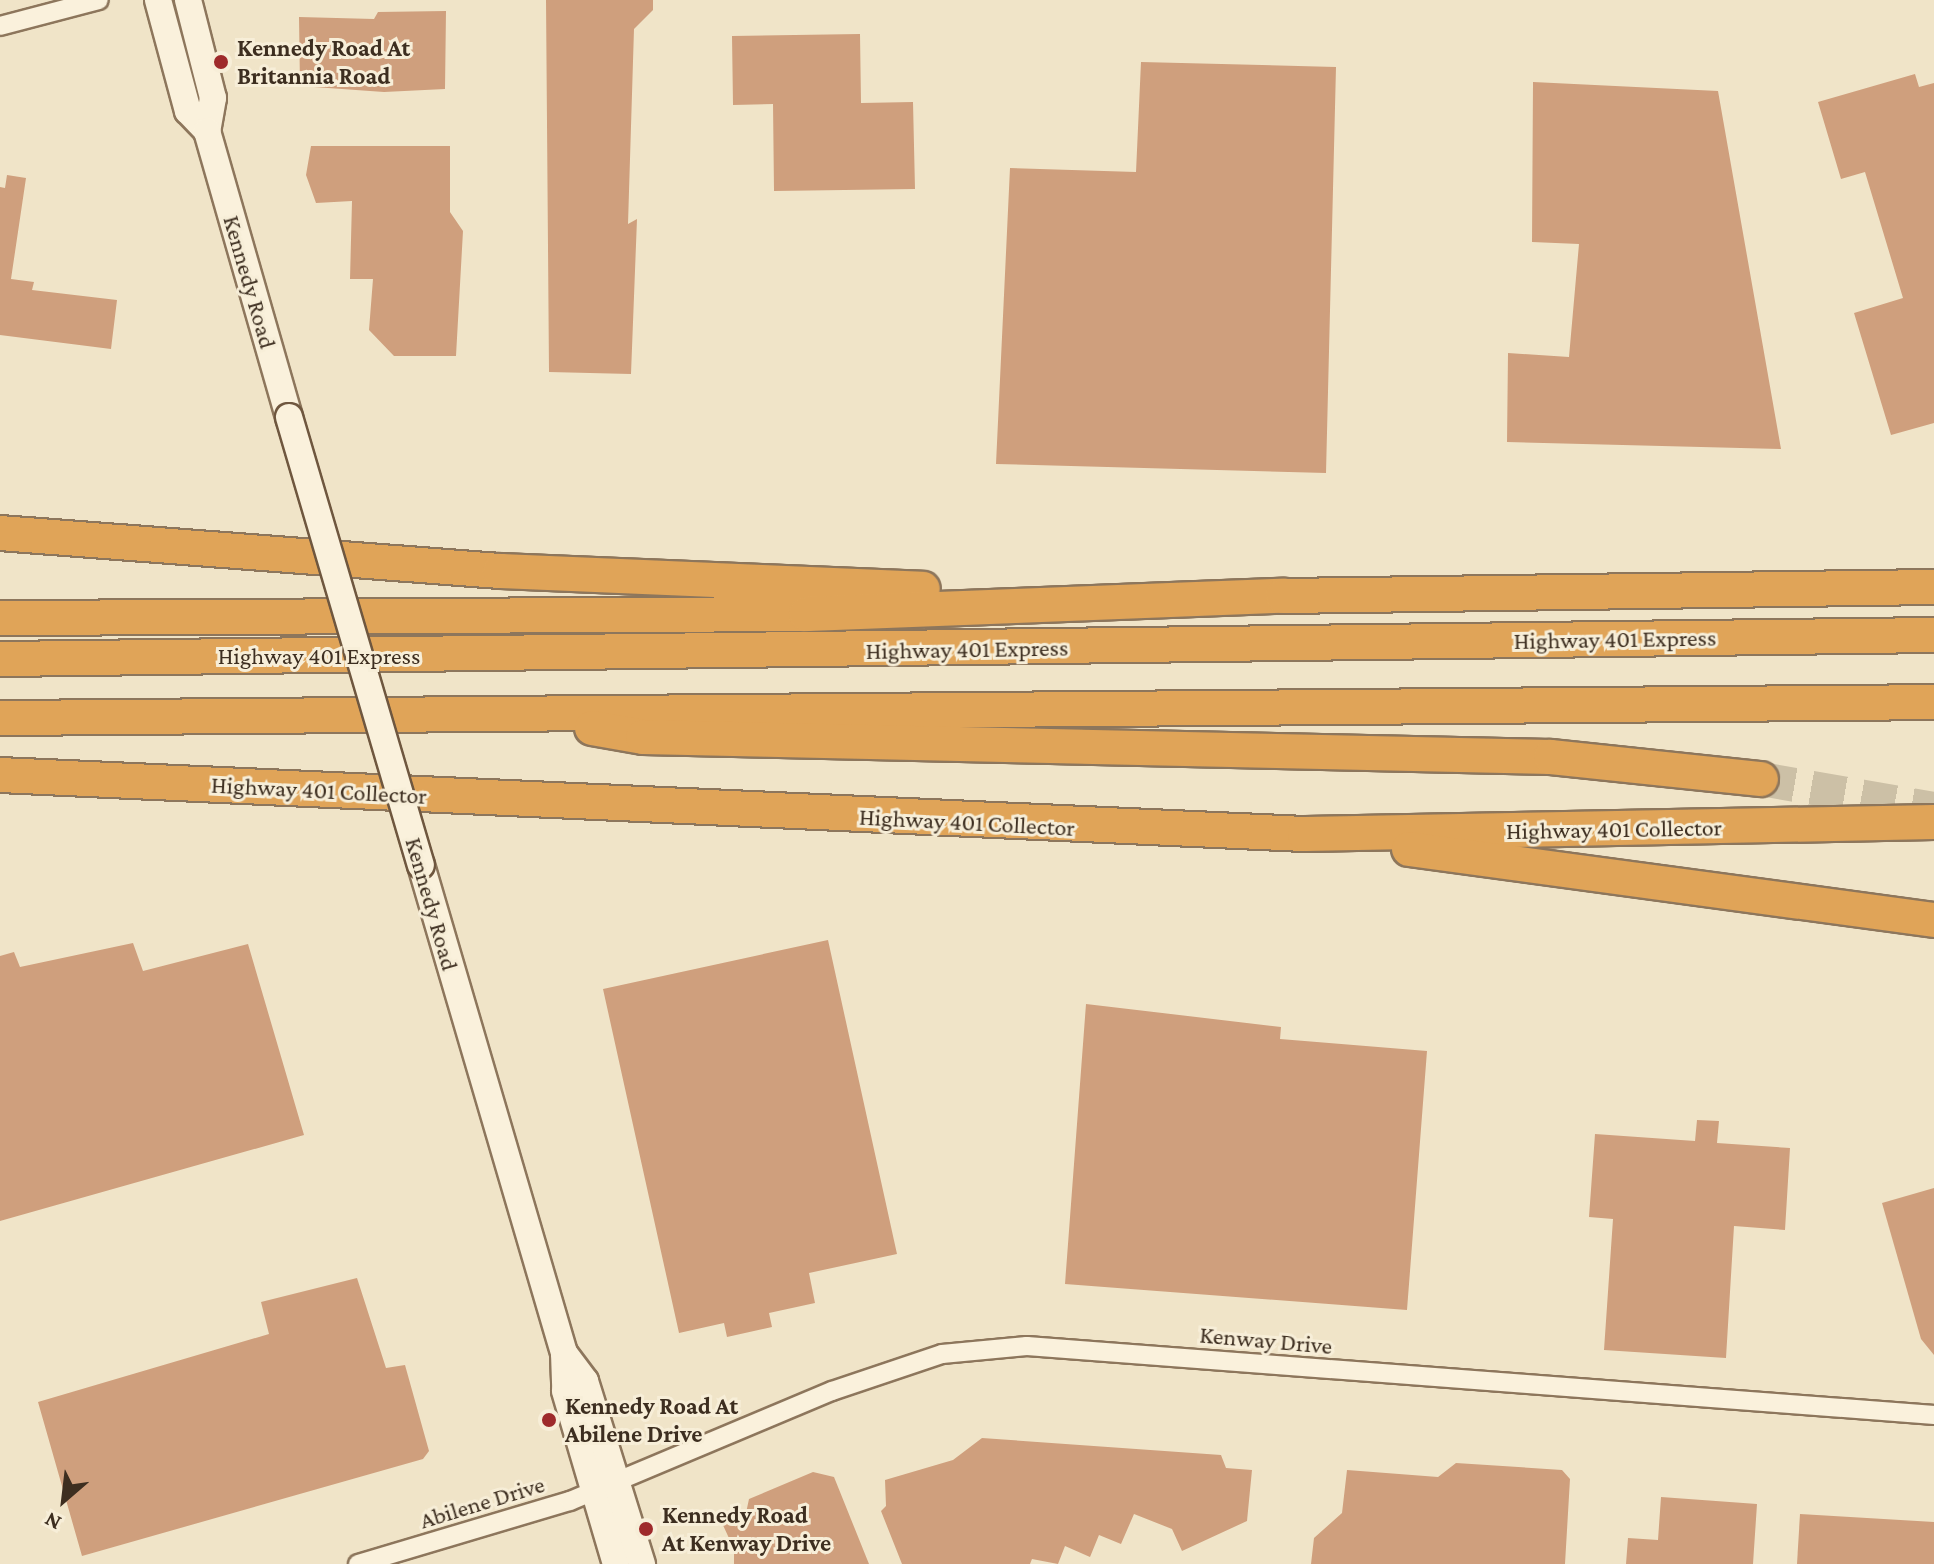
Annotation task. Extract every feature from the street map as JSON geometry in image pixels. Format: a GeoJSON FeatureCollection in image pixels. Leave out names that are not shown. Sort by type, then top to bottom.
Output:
{"type":"FeatureCollection","features":[{"type":"Feature","properties":{"kind":"highway"},"geometry":{"type":"LineString","coordinates":[[0,533],[500,571],[1179,599]]}},
{"type":"Feature","properties":{"kind":"highway"},"geometry":{"type":"LineString","coordinates":[[0,618],[806,614],[1179,599],[1934,587]]}},
{"type":"Feature","properties":{"kind":"highway","name":"Highway 401 Express"},"geometry":{"type":"LineString","coordinates":[[0,659],[1934,635]]}},
{"type":"Feature","properties":{"kind":"highway"},"geometry":{"type":"LineString","coordinates":[[0,718],[1934,702]]}},
{"type":"Feature","properties":{"kind":"highway"},"geometry":{"type":"LineString","coordinates":[[520,716],[643,737],[1551,757],[1761,779]]}},
{"type":"Feature","properties":{"kind":"highway","name":"Highway 401 Collector"},"geometry":{"type":"LineString","coordinates":[[5,775],[1305,834],[1934,822]]}},
{"type":"Feature","properties":{"kind":"highway"},"geometry":{"type":"LineString","coordinates":[[1305,834],[1934,920]]}},
{"type":"Feature","properties":{"kind":"main road","name":"Kennedy Road"},"geometry":{"type":"LineString","coordinates":[[158,0],[188,111],[207,131]]}},
{"type":"Feature","properties":{"kind":"main road","name":"Kennedy Road"},"geometry":{"type":"LineString","coordinates":[[188,0],[213,98],[207,131],[564,1353],[565,1391],[616,1564]]}},
{"type":"Feature","properties":{"kind":"main road","name":"Kennedy Road"},"geometry":{"type":"LineString","coordinates":[[564,1353],[585,1381],[619,1482],[642,1564]]}},
{"type":"Feature","properties":{"kind":"street"},"geometry":{"type":"LineString","coordinates":[[0,26],[99,0]]}},
{"type":"Feature","properties":{"kind":"street","name":"Kenway Drive"},"geometry":{"type":"LineString","coordinates":[[619,1482],[832,1391],[942,1354],[1027,1346],[1934,1415]]}},
{"type":"Feature","properties":{"kind":"street","name":"Abilene Drive"},"geometry":{"type":"LineString","coordinates":[[358,1564],[619,1482]]}},
{"type":"Feature","properties":{"kind":"building"},"geometry":{"type":"Polygon","coordinates":[[[546,0],[653,0],[653,10],[634,29],[628,224],[637,219],[631,374],[549,372],[546,0]]]}},
{"type":"Feature","properties":{"kind":"building"},"geometry":{"type":"Polygon","coordinates":[[[446,11],[445,89],[384,92],[300,86],[299,17],[374,19],[378,12],[446,11]]]}},
{"type":"Feature","properties":{"kind":"building"},"geometry":{"type":"Polygon","coordinates":[[[860,34],[861,103],[913,102],[915,189],[774,191],[773,104],[733,105],[732,36],[860,34]]]}},
{"type":"Feature","properties":{"kind":"building"},"geometry":{"type":"Polygon","coordinates":[[[1141,62],[1336,67],[1326,473],[996,464],[1010,168],[1136,172],[1141,62]]]}},
{"type":"Feature","properties":{"kind":"building"},"geometry":{"type":"Polygon","coordinates":[[[1915,74],[1919,87],[1934,83],[1934,423],[1891,435],[1854,313],[1903,298],[1865,172],[1841,179],[1818,102],[1915,74]]]}},
{"type":"Feature","properties":{"kind":"building"},"geometry":{"type":"Polygon","coordinates":[[[1533,82],[1718,91],[1781,449],[1507,442],[1508,353],[1569,357],[1579,244],[1532,242],[1533,82]]]}},
{"type":"Feature","properties":{"kind":"building"},"geometry":{"type":"Polygon","coordinates":[[[311,146],[450,146],[450,212],[463,231],[456,356],[394,356],[369,330],[373,279],[350,279],[352,201],[316,203],[306,175],[311,146]]]}},
{"type":"Feature","properties":{"kind":"building"},"geometry":{"type":"Polygon","coordinates":[[[7,175],[26,178],[11,279],[34,282],[32,290],[117,300],[111,349],[0,335],[0,187],[5,188],[7,175]]]}},
{"type":"Feature","properties":{"kind":"building"},"geometry":{"type":"Polygon","coordinates":[[[828,940],[897,1254],[809,1273],[815,1303],[769,1313],[772,1327],[727,1337],[724,1323],[679,1333],[603,989],[828,940]]]}},
{"type":"Feature","properties":{"kind":"building"},"geometry":{"type":"Polygon","coordinates":[[[133,943],[143,971],[248,944],[304,1135],[0,1221],[0,956],[14,952],[20,967],[133,943]]]}},
{"type":"Feature","properties":{"kind":"building"},"geometry":{"type":"Polygon","coordinates":[[[1086,1004],[1281,1027],[1280,1039],[1427,1051],[1407,1310],[1065,1284],[1086,1004]]]}},
{"type":"Feature","properties":{"kind":"building"},"geometry":{"type":"Polygon","coordinates":[[[1697,1120],[1719,1121],[1717,1143],[1790,1148],[1785,1230],[1734,1226],[1726,1358],[1604,1350],[1613,1219],[1589,1217],[1595,1134],[1695,1141],[1697,1120]]]}},
{"type":"Feature","properties":{"kind":"building"},"geometry":{"type":"Polygon","coordinates":[[[1934,1188],[1934,1355],[1921,1339],[1882,1203],[1934,1188]]]}},
{"type":"Feature","properties":{"kind":"building"},"geometry":{"type":"Polygon","coordinates":[[[357,1278],[386,1368],[405,1365],[429,1451],[423,1459],[82,1556],[38,1402],[269,1334],[261,1302],[357,1278]]]}},
{"type":"Feature","properties":{"kind":"building"},"geometry":{"type":"Polygon","coordinates":[[[982,1438],[1221,1455],[1226,1468],[1252,1470],[1247,1521],[1182,1551],[1172,1529],[1134,1514],[1121,1544],[1099,1535],[1090,1557],[1065,1546],[1058,1564],[1032,1559],[1030,1564],[902,1564],[881,1511],[886,1506],[885,1480],[953,1460],[982,1438]]]}},
{"type":"Feature","properties":{"kind":"building"},"geometry":{"type":"Polygon","coordinates":[[[1456,1463],[1562,1470],[1570,1479],[1565,1564],[1311,1564],[1314,1538],[1342,1513],[1347,1470],[1438,1477],[1456,1463]]]}},
{"type":"Feature","properties":{"kind":"building"},"geometry":{"type":"Polygon","coordinates":[[[813,1472],[834,1477],[869,1564],[734,1564],[734,1549],[722,1523],[746,1513],[749,1499],[813,1472]]]}},
{"type":"Feature","properties":{"kind":"building"},"geometry":{"type":"Polygon","coordinates":[[[1661,1497],[1757,1504],[1753,1564],[1626,1564],[1628,1538],[1658,1540],[1661,1497]]]}},
{"type":"Feature","properties":{"kind":"building"},"geometry":{"type":"Polygon","coordinates":[[[1800,1514],[1934,1522],[1934,1564],[1797,1564],[1800,1514]]]}},
{"type":"Feature","properties":{"kind":"tunnel"},"geometry":{"type":"LineString","coordinates":[[1761,779],[1934,809]]}},
{"type":"Feature","properties":{"kind":"place","name":"Kennedy Road At Britannia Road"},"geometry":{"type":"Point","coordinates":[221,62]}},
{"type":"Feature","properties":{"kind":"place","name":"Kennedy Road At Abilene Drive"},"geometry":{"type":"Point","coordinates":[549,1420]}},
{"type":"Feature","properties":{"kind":"place","name":"Kennedy Road At Kenway Drive"},"geometry":{"type":"Point","coordinates":[646,1529]}}]}
